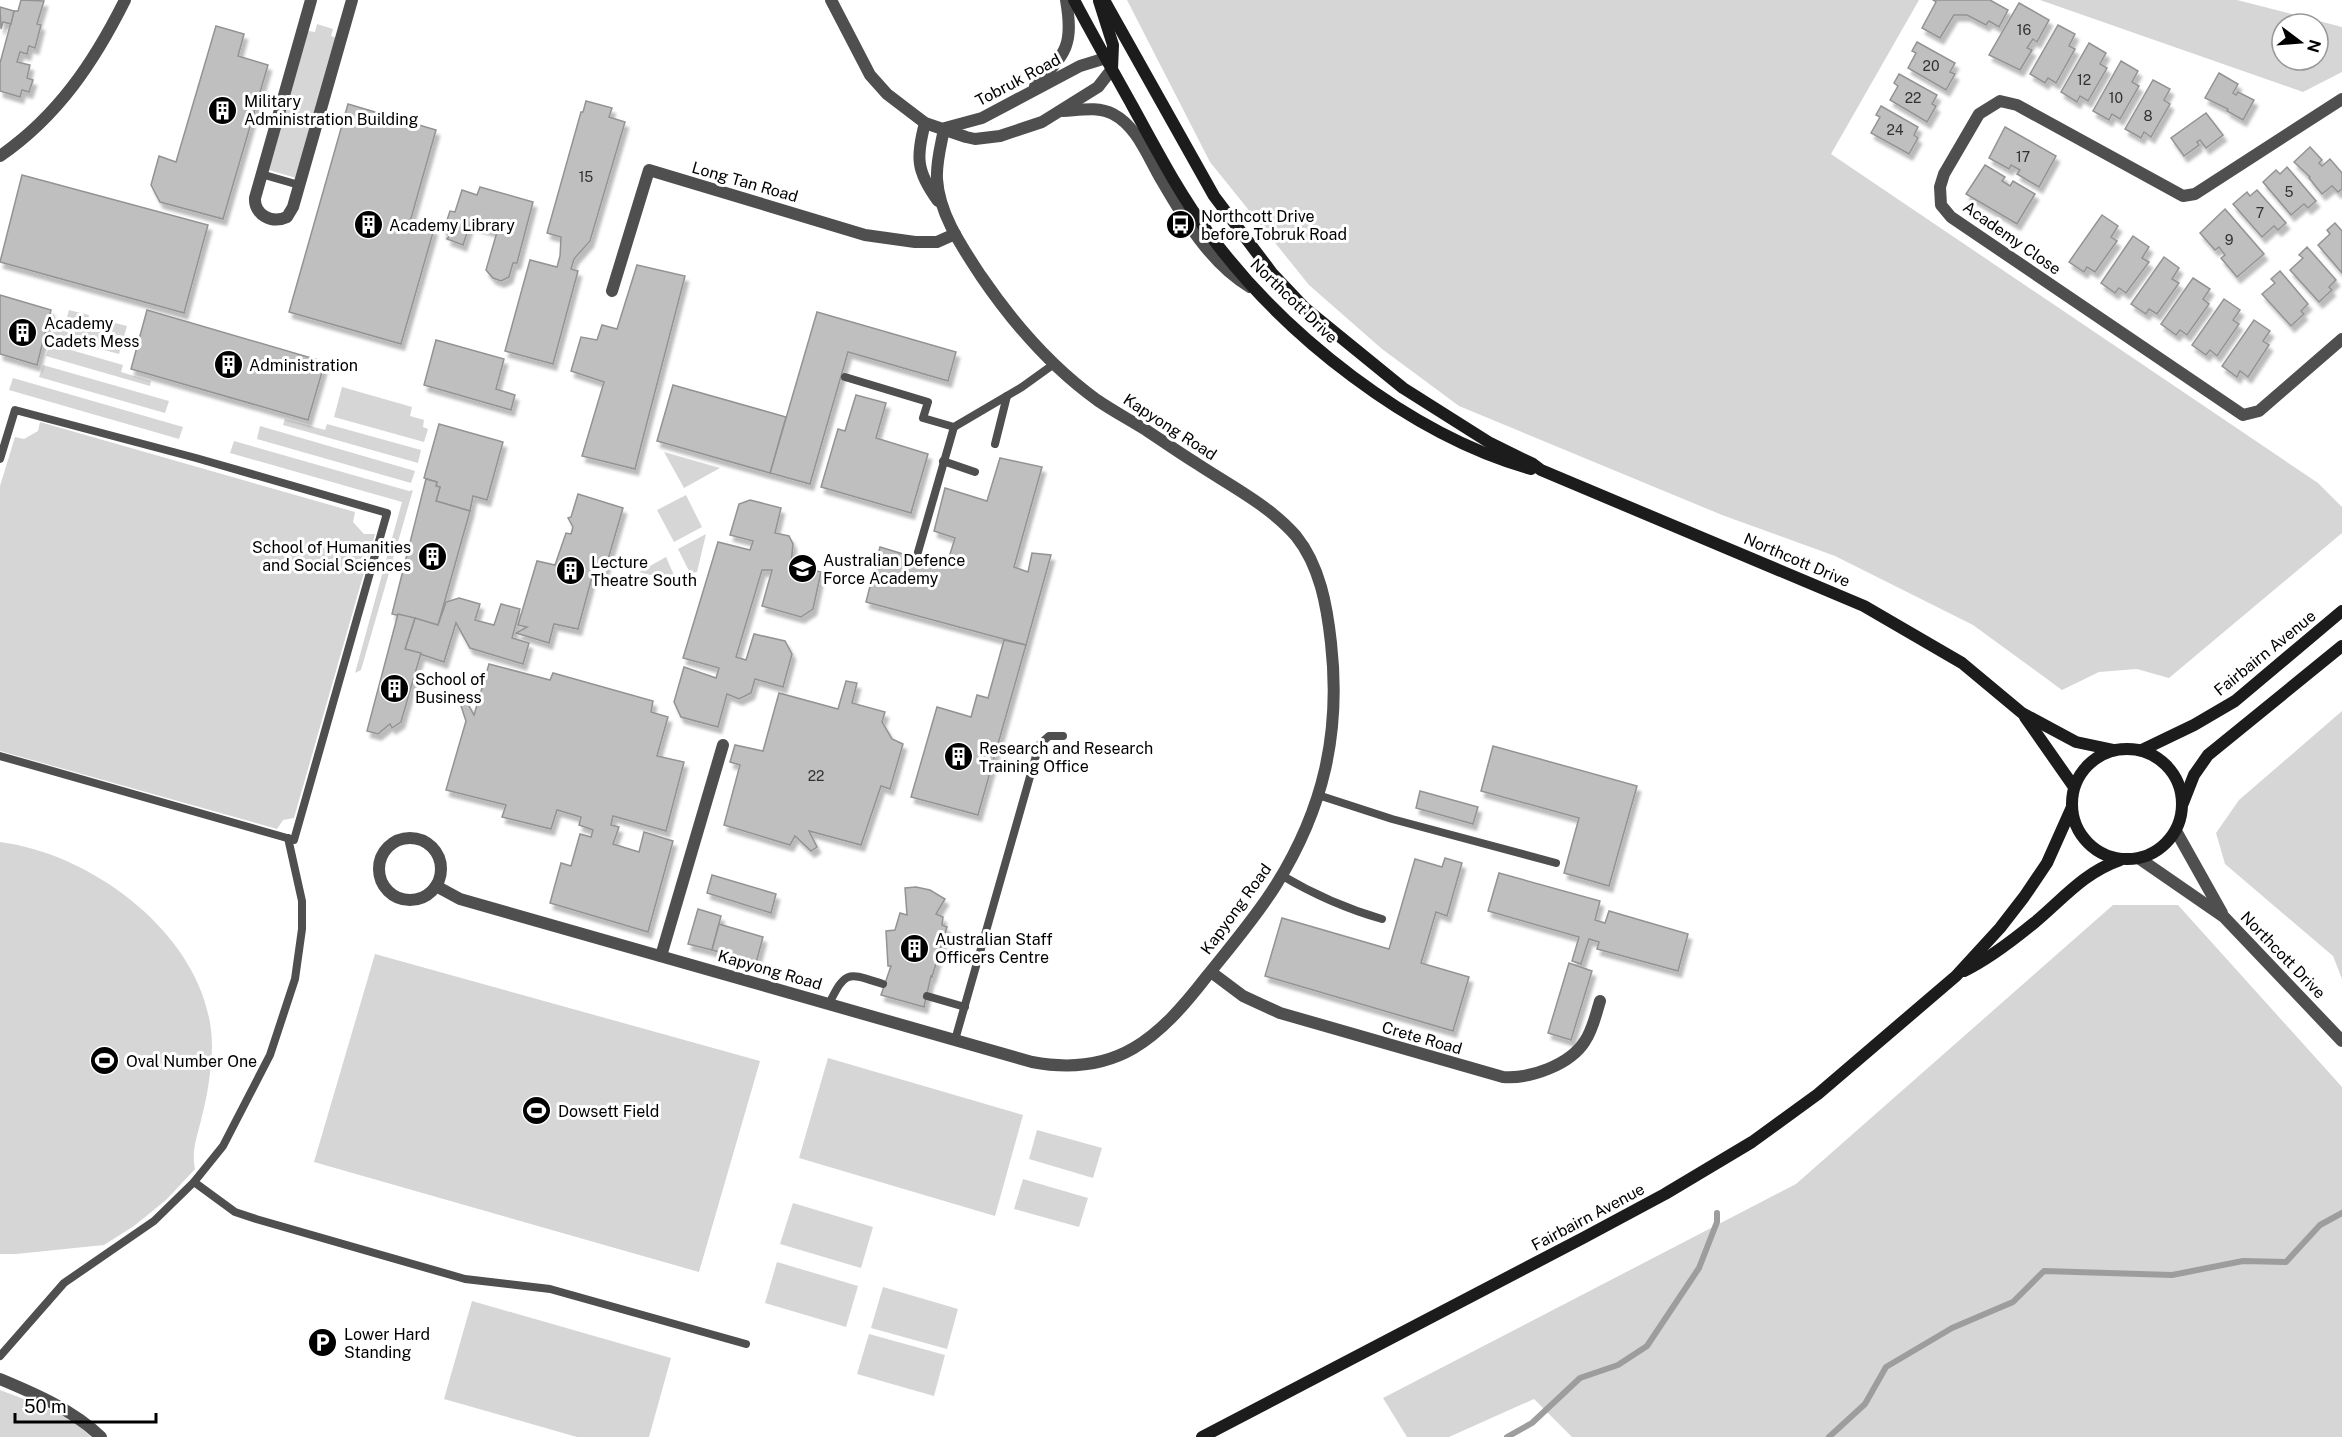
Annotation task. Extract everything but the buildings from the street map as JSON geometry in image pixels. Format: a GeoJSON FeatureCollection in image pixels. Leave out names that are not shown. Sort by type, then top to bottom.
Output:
{"type":"FeatureCollection","features":[{"type":"Feature","properties":{"kind":"street"},"geometry":{"type":"LineString","coordinates":[[0,156],[23,140],[54,111],[96,52],[125,0]]}},
{"type":"Feature","properties":{"kind":"street"},"geometry":{"type":"LineString","coordinates":[[311,0],[254,204],[259,213],[270,218],[282,219],[290,214],[352,0]]}},
{"type":"Feature","properties":{"kind":"street"},"geometry":{"type":"LineString","coordinates":[[831,0],[870,75],[887,94],[926,123],[971,138],[986,138],[1019,130],[1061,112],[1103,83],[1111,62],[1112,41],[1098,0]]}},
{"type":"Feature","properties":{"kind":"street"},"geometry":{"type":"LineString","coordinates":[[1028,94],[1054,66],[1067,45],[1070,27],[1066,0]]}},
{"type":"Feature","properties":{"kind":"street","name":"Northcott Drive"},"geometry":{"type":"LineString","coordinates":[[1074,0],[1111,62],[1182,195],[1209,235],[1256,290],[1308,341],[1403,411],[1436,430],[1496,458],[1530,469],[1541,470]]}},
{"type":"Feature","properties":{"kind":"street","name":"Northcott Drive"},"geometry":{"type":"LineString","coordinates":[[1104,0],[1214,196],[1272,273],[1306,309],[1403,388],[1490,443],[1541,470],[1864,606],[1962,663],[2022,713],[2076,742],[2115,750]]}},
{"type":"Feature","properties":{"kind":"street"},"geometry":{"type":"LineString","coordinates":[[1111,62],[1134,66],[1148,80]]}},
{"type":"Feature","properties":{"kind":"street","name":"Tobruk Road"},"geometry":{"type":"LineString","coordinates":[[944,129],[975,121],[1080,66],[1111,62]]}},
{"type":"Feature","properties":{"kind":"street","name":"Academy Close"},"geometry":{"type":"LineString","coordinates":[[2342,99],[2195,194],[2183,196],[2017,105],[2000,101],[1979,114],[1944,174],[1940,187],[1941,206],[1951,217],[2243,415],[2259,411],[2342,339]]}},
{"type":"Feature","properties":{"kind":"street"},"geometry":{"type":"LineString","coordinates":[[1061,112],[1086,109],[1102,111],[1114,114],[1128,125],[1175,203],[1207,248],[1223,266],[1256,290]]}},
{"type":"Feature","properties":{"kind":"street","name":"Kapyong Road"},"geometry":{"type":"LineString","coordinates":[[436,886],[460,899],[1032,1062],[1054,1066],[1087,1065],[1109,1060],[1137,1047],[1164,1027],[1211,972],[1262,906],[1303,833],[1328,762],[1335,694],[1330,629],[1324,595],[1311,559],[1296,537],[1265,509],[1100,402],[1040,351],[1005,308],[955,234],[942,206],[925,182],[918,166],[926,123]]}},
{"type":"Feature","properties":{"kind":"street","name":"Kapyong Road"},"geometry":{"type":"LineString","coordinates":[[942,206],[937,174],[944,129]]}},
{"type":"Feature","properties":{"kind":"street","name":"Long Tan Road"},"geometry":{"type":"LineString","coordinates":[[612,291],[649,170],[865,235],[915,242],[937,242],[955,234]]}},
{"type":"Feature","properties":{"kind":"street","name":"Fairbairn Avenue"},"geometry":{"type":"LineString","coordinates":[[2142,750],[2194,725],[2235,701],[2342,611]]}},
{"type":"Feature","properties":{"kind":"street"},"geometry":{"type":"LineString","coordinates":[[2183,804],[2180,786],[2172,770],[2158,758],[2142,750],[2128,748],[2115,750],[2097,758],[2083,771],[2074,788],[2072,807],[2074,822],[2082,836],[2092,848],[2106,856],[2121,860],[2140,859],[2155,853],[2176,831],[2194,775],[2208,755],[2342,646]]}},
{"type":"Feature","properties":{"kind":"street","name":"Northcott Drive"},"geometry":{"type":"LineString","coordinates":[[2022,713],[2074,788]]}},
{"type":"Feature","properties":{"kind":"street"},"geometry":{"type":"LineString","coordinates":[[661,956],[723,745]]}},
{"type":"Feature","properties":{"kind":"street","name":"Fairbairn Avenue"},"geometry":{"type":"LineString","coordinates":[[1202,1437],[1583,1238],[1665,1194],[1752,1142],[1818,1094],[1956,976],[2000,928],[2024,897],[2046,863],[2072,807]]}},
{"type":"Feature","properties":{"kind":"street","name":"Northcott Drive"},"geometry":{"type":"LineString","coordinates":[[2176,831],[2224,917]]}},
{"type":"Feature","properties":{"kind":"street"},"geometry":{"type":"LineString","coordinates":[[414,839],[425,842],[437,854],[441,865],[436,886],[429,894],[415,900],[392,894],[385,886],[380,872],[385,853],[392,844],[414,839]]}},
{"type":"Feature","properties":{"kind":"street","name":"Northcott Drive"},"geometry":{"type":"LineString","coordinates":[[2140,859],[2224,917],[2342,1041]]}},
{"type":"Feature","properties":{"kind":"street","name":"Fairbairn Avenue"},"geometry":{"type":"LineString","coordinates":[[1956,976],[1979,964],[2034,923],[2068,891],[2100,867],[2121,860]]}},
{"type":"Feature","properties":{"kind":"street","name":"Crete Road"},"geometry":{"type":"LineString","coordinates":[[1211,972],[1243,996],[1280,1013],[1491,1075],[1510,1078],[1536,1073],[1561,1061],[1579,1048],[1590,1032],[1600,1001]]}},
{"type":"Feature","properties":{"kind":"street"},"geometry":{"type":"LineString","coordinates":[[0,1379],[43,1397],[88,1424],[101,1437]]}},
{"type":"Feature","properties":{"kind":"lane"},"geometry":{"type":"LineString","coordinates":[[261,174],[300,185]]}},
{"type":"Feature","properties":{"kind":"lane"},"geometry":{"type":"LineString","coordinates":[[918,552],[954,427],[1007,396],[1054,364]]}},
{"type":"Feature","properties":{"kind":"lane"},"geometry":{"type":"LineString","coordinates":[[845,377],[928,402],[923,418],[954,427]]}},
{"type":"Feature","properties":{"kind":"lane"},"geometry":{"type":"LineString","coordinates":[[994,444],[1007,396]]}},
{"type":"Feature","properties":{"kind":"lane"},"geometry":{"type":"LineString","coordinates":[[0,459],[15,410],[196,458],[387,513],[294,840],[0,756]]}},
{"type":"Feature","properties":{"kind":"lane"},"geometry":{"type":"LineString","coordinates":[[943,461],[975,472]]}},
{"type":"Feature","properties":{"kind":"lane"},"geometry":{"type":"LineString","coordinates":[[955,1040],[1039,745],[1049,736],[1063,736]]}},
{"type":"Feature","properties":{"kind":"lane"},"geometry":{"type":"LineString","coordinates":[[1318,795],[1392,819],[1556,863]]}},
{"type":"Feature","properties":{"kind":"lane"},"geometry":{"type":"LineString","coordinates":[[0,1356],[64,1284],[154,1221],[194,1182],[223,1146],[270,1055],[295,979],[302,929],[302,901],[288,838]]}},
{"type":"Feature","properties":{"kind":"lane"},"geometry":{"type":"LineString","coordinates":[[1281,875],[1355,911],[1382,919]]}},
{"type":"Feature","properties":{"kind":"lane"},"geometry":{"type":"LineString","coordinates":[[829,1004],[839,984],[846,977],[855,976],[883,984]]}},
{"type":"Feature","properties":{"kind":"lane"},"geometry":{"type":"LineString","coordinates":[[927,996],[965,1007]]}},
{"type":"Feature","properties":{"kind":"lane"},"geometry":{"type":"LineString","coordinates":[[194,1182],[235,1212],[256,1219],[465,1279],[550,1289],[746,1344]]}},
{"type":"Feature","properties":{"kind":"shaded area"},"geometry":{"type":"Polygon","coordinates":[[[1127,0],[1919,0],[1831,154],[2318,483],[2342,507],[2342,533],[2169,678],[2137,669],[2099,672],[2062,690],[1973,625],[1835,556],[1722,515],[1459,406],[1382,349],[1309,285],[1210,162],[1127,0]]]}},
{"type":"Feature","properties":{"kind":"shaded area"},"geometry":{"type":"Polygon","coordinates":[[[2040,0],[2237,0],[2284,12],[2270,12],[2270,72],[2330,72],[2330,24],[2342,27],[2342,72],[2303,92],[2040,0]]]}},
{"type":"Feature","properties":{"kind":"shaded area"},"geometry":{"type":"Polygon","coordinates":[[[317,24],[333,29],[331,36],[337,38],[296,178],[269,170],[308,31],[315,32],[317,24]]]}},
{"type":"Feature","properties":{"kind":"shaded area"},"geometry":{"type":"Polygon","coordinates":[[[69,310],[89,315],[87,326],[108,332],[111,322],[127,326],[119,354],[52,336],[56,318],[66,321],[69,310]]]}},
{"type":"Feature","properties":{"kind":"shaded area"},"geometry":{"type":"Polygon","coordinates":[[[50,344],[123,365],[121,372],[151,381],[150,386],[46,356],[50,344]]]}},
{"type":"Feature","properties":{"kind":"shaded area"},"geometry":{"type":"Polygon","coordinates":[[[43,365],[169,401],[165,413],[39,377],[43,365]]]}},
{"type":"Feature","properties":{"kind":"shaded area"},"geometry":{"type":"Polygon","coordinates":[[[13,378],[183,427],[179,439],[9,390],[13,378]]]}},
{"type":"Feature","properties":{"kind":"shaded area"},"geometry":{"type":"Polygon","coordinates":[[[342,387],[412,407],[410,416],[424,420],[423,427],[428,429],[424,442],[334,417],[342,387]]]}},
{"type":"Feature","properties":{"kind":"shaded area"},"geometry":{"type":"Polygon","coordinates":[[[285,419],[325,430],[327,424],[421,450],[418,463],[283,425],[285,419]]]}},
{"type":"Feature","properties":{"kind":"shaded area"},"geometry":{"type":"Polygon","coordinates":[[[40,422],[355,512],[353,522],[364,534],[375,534],[294,818],[283,820],[277,829],[0,751],[0,486],[15,437],[24,439],[38,431],[40,422]]]}},
{"type":"Feature","properties":{"kind":"shaded area"},"geometry":{"type":"Polygon","coordinates":[[[260,426],[415,471],[411,483],[257,439],[260,426]]]}},
{"type":"Feature","properties":{"kind":"shaded area"},"geometry":{"type":"Polygon","coordinates":[[[234,441],[409,491],[413,490],[361,670],[355,673],[402,502],[230,453],[234,441]]]}},
{"type":"Feature","properties":{"kind":"shaded area"},"geometry":{"type":"Polygon","coordinates":[[[664,452],[720,468],[684,488],[664,452]]]}},
{"type":"Feature","properties":{"kind":"shaded area"},"geometry":{"type":"Polygon","coordinates":[[[686,495],[702,527],[674,542],[657,510],[686,495]]]}},
{"type":"Feature","properties":{"kind":"shaded area"},"geometry":{"type":"Polygon","coordinates":[[[706,534],[697,572],[690,573],[678,549],[706,534]]]}},
{"type":"Feature","properties":{"kind":"shaded area"},"geometry":{"type":"Polygon","coordinates":[[[666,557],[677,582],[639,572],[666,557]]]}},
{"type":"Feature","properties":{"kind":"shaded area"},"geometry":{"type":"Polygon","coordinates":[[[2342,711],[2342,979],[2333,956],[2225,864],[2216,833],[2239,800],[2342,711]]]}},
{"type":"Feature","properties":{"kind":"shaded area","name":"Oval Number One"},"geometry":{"type":"Polygon","coordinates":[[[0,842],[37,850],[74,864],[110,885],[142,910],[171,939],[193,973],[207,1009],[212,1057],[208,1090],[194,1148],[195,1169],[166,1200],[134,1226],[104,1245],[0,1254],[0,842]]]}},
{"type":"Feature","properties":{"kind":"shaded area"},"geometry":{"type":"Polygon","coordinates":[[[2113,905],[2178,905],[2342,1087],[2342,1437],[1572,1437],[1534,1399],[1449,1437],[1407,1437],[1383,1398],[1796,1184],[2113,905]]]}},
{"type":"Feature","properties":{"kind":"shaded area","name":"Dowsett Field"},"geometry":{"type":"Polygon","coordinates":[[[375,954],[760,1061],[699,1272],[314,1162],[375,954]]]}},
{"type":"Feature","properties":{"kind":"shaded area"},"geometry":{"type":"Polygon","coordinates":[[[828,1058],[1023,1115],[995,1216],[799,1158],[828,1058]]]}},
{"type":"Feature","properties":{"kind":"shaded area"},"geometry":{"type":"Polygon","coordinates":[[[1037,1130],[1102,1148],[1093,1178],[1029,1159],[1037,1130]]]}},
{"type":"Feature","properties":{"kind":"shaded area"},"geometry":{"type":"Polygon","coordinates":[[[1023,1179],[1088,1198],[1079,1227],[1014,1209],[1023,1179]]]}},
{"type":"Feature","properties":{"kind":"shaded area"},"geometry":{"type":"Polygon","coordinates":[[[793,1203],[873,1227],[861,1268],[780,1244],[793,1203]]]}},
{"type":"Feature","properties":{"kind":"shaded area"},"geometry":{"type":"Polygon","coordinates":[[[777,1262],[858,1286],[846,1327],[765,1303],[777,1262]]]}},
{"type":"Feature","properties":{"kind":"shaded area"},"geometry":{"type":"Polygon","coordinates":[[[883,1287],[958,1309],[947,1349],[871,1328],[883,1287]]]}},
{"type":"Feature","properties":{"kind":"shaded area"},"geometry":{"type":"Polygon","coordinates":[[[472,1301],[671,1358],[649,1437],[577,1437],[444,1399],[472,1301]]]}},
{"type":"Feature","properties":{"kind":"shaded area"},"geometry":{"type":"Polygon","coordinates":[[[869,1334],[945,1355],[934,1396],[857,1374],[869,1334]]]}},
{"type":"Feature","properties":{"kind":"shaded area"},"geometry":{"type":"Polygon","coordinates":[[[0,1390],[60,1414],[91,1437],[0,1437],[0,1390]]]}},
{"type":"Feature","properties":{"kind":"waterway"},"geometry":{"type":"LineString","coordinates":[[1507,1437],[1532,1423],[1580,1378],[1618,1365],[1647,1346],[1699,1268],[1717,1222],[1717,1213]]}},
{"type":"Feature","properties":{"kind":"waterway"},"geometry":{"type":"LineString","coordinates":[[1829,1437],[1865,1404],[1886,1367],[1952,1328],[2013,1302],[2044,1271],[2172,1275],[2243,1261],[2286,1262],[2320,1225],[2342,1213]]}},
{"type":"Feature","properties":{"kind":"place","name":"Military Administration Building"},"geometry":{"type":"Point","coordinates":[223,110]}},
{"type":"Feature","properties":{"kind":"place","name":"Academy Library"},"geometry":{"type":"Point","coordinates":[368,225]}},
{"type":"Feature","properties":{"kind":"place","name":"Northcott Drive before Tobruk Road"},"geometry":{"type":"Point","coordinates":[1180,225]}},
{"type":"Feature","properties":{"kind":"place","name":"Academy Cadets Mess"},"geometry":{"type":"Point","coordinates":[23,332]}},
{"type":"Feature","properties":{"kind":"place","name":"Administration"},"geometry":{"type":"Point","coordinates":[228,365]}},
{"type":"Feature","properties":{"kind":"place","name":"School of Humanities and Social Sciences"},"geometry":{"type":"Point","coordinates":[432,556]}},
{"type":"Feature","properties":{"kind":"place","name":"Australian Defence Force Academy"},"geometry":{"type":"Point","coordinates":[802,569]}},
{"type":"Feature","properties":{"kind":"place","name":"Lecture Theatre South"},"geometry":{"type":"Point","coordinates":[570,571]}},
{"type":"Feature","properties":{"kind":"place","name":"School of Business"},"geometry":{"type":"Point","coordinates":[394,688]}},
{"type":"Feature","properties":{"kind":"place","name":"Research and Research Training Office"},"geometry":{"type":"Point","coordinates":[958,757]}},
{"type":"Feature","properties":{"kind":"place","name":"Australian Staff Officers Centre"},"geometry":{"type":"Point","coordinates":[914,948]}},
{"type":"Feature","properties":{"kind":"place","name":"Oval Number One"},"geometry":{"type":"Point","coordinates":[105,1061]}},
{"type":"Feature","properties":{"kind":"place","name":"Dowsett Field"},"geometry":{"type":"Point","coordinates":[537,1111]}},
{"type":"Feature","properties":{"kind":"place","name":"Lower Hard Standing"},"geometry":{"type":"Point","coordinates":[323,1343]}}]}
